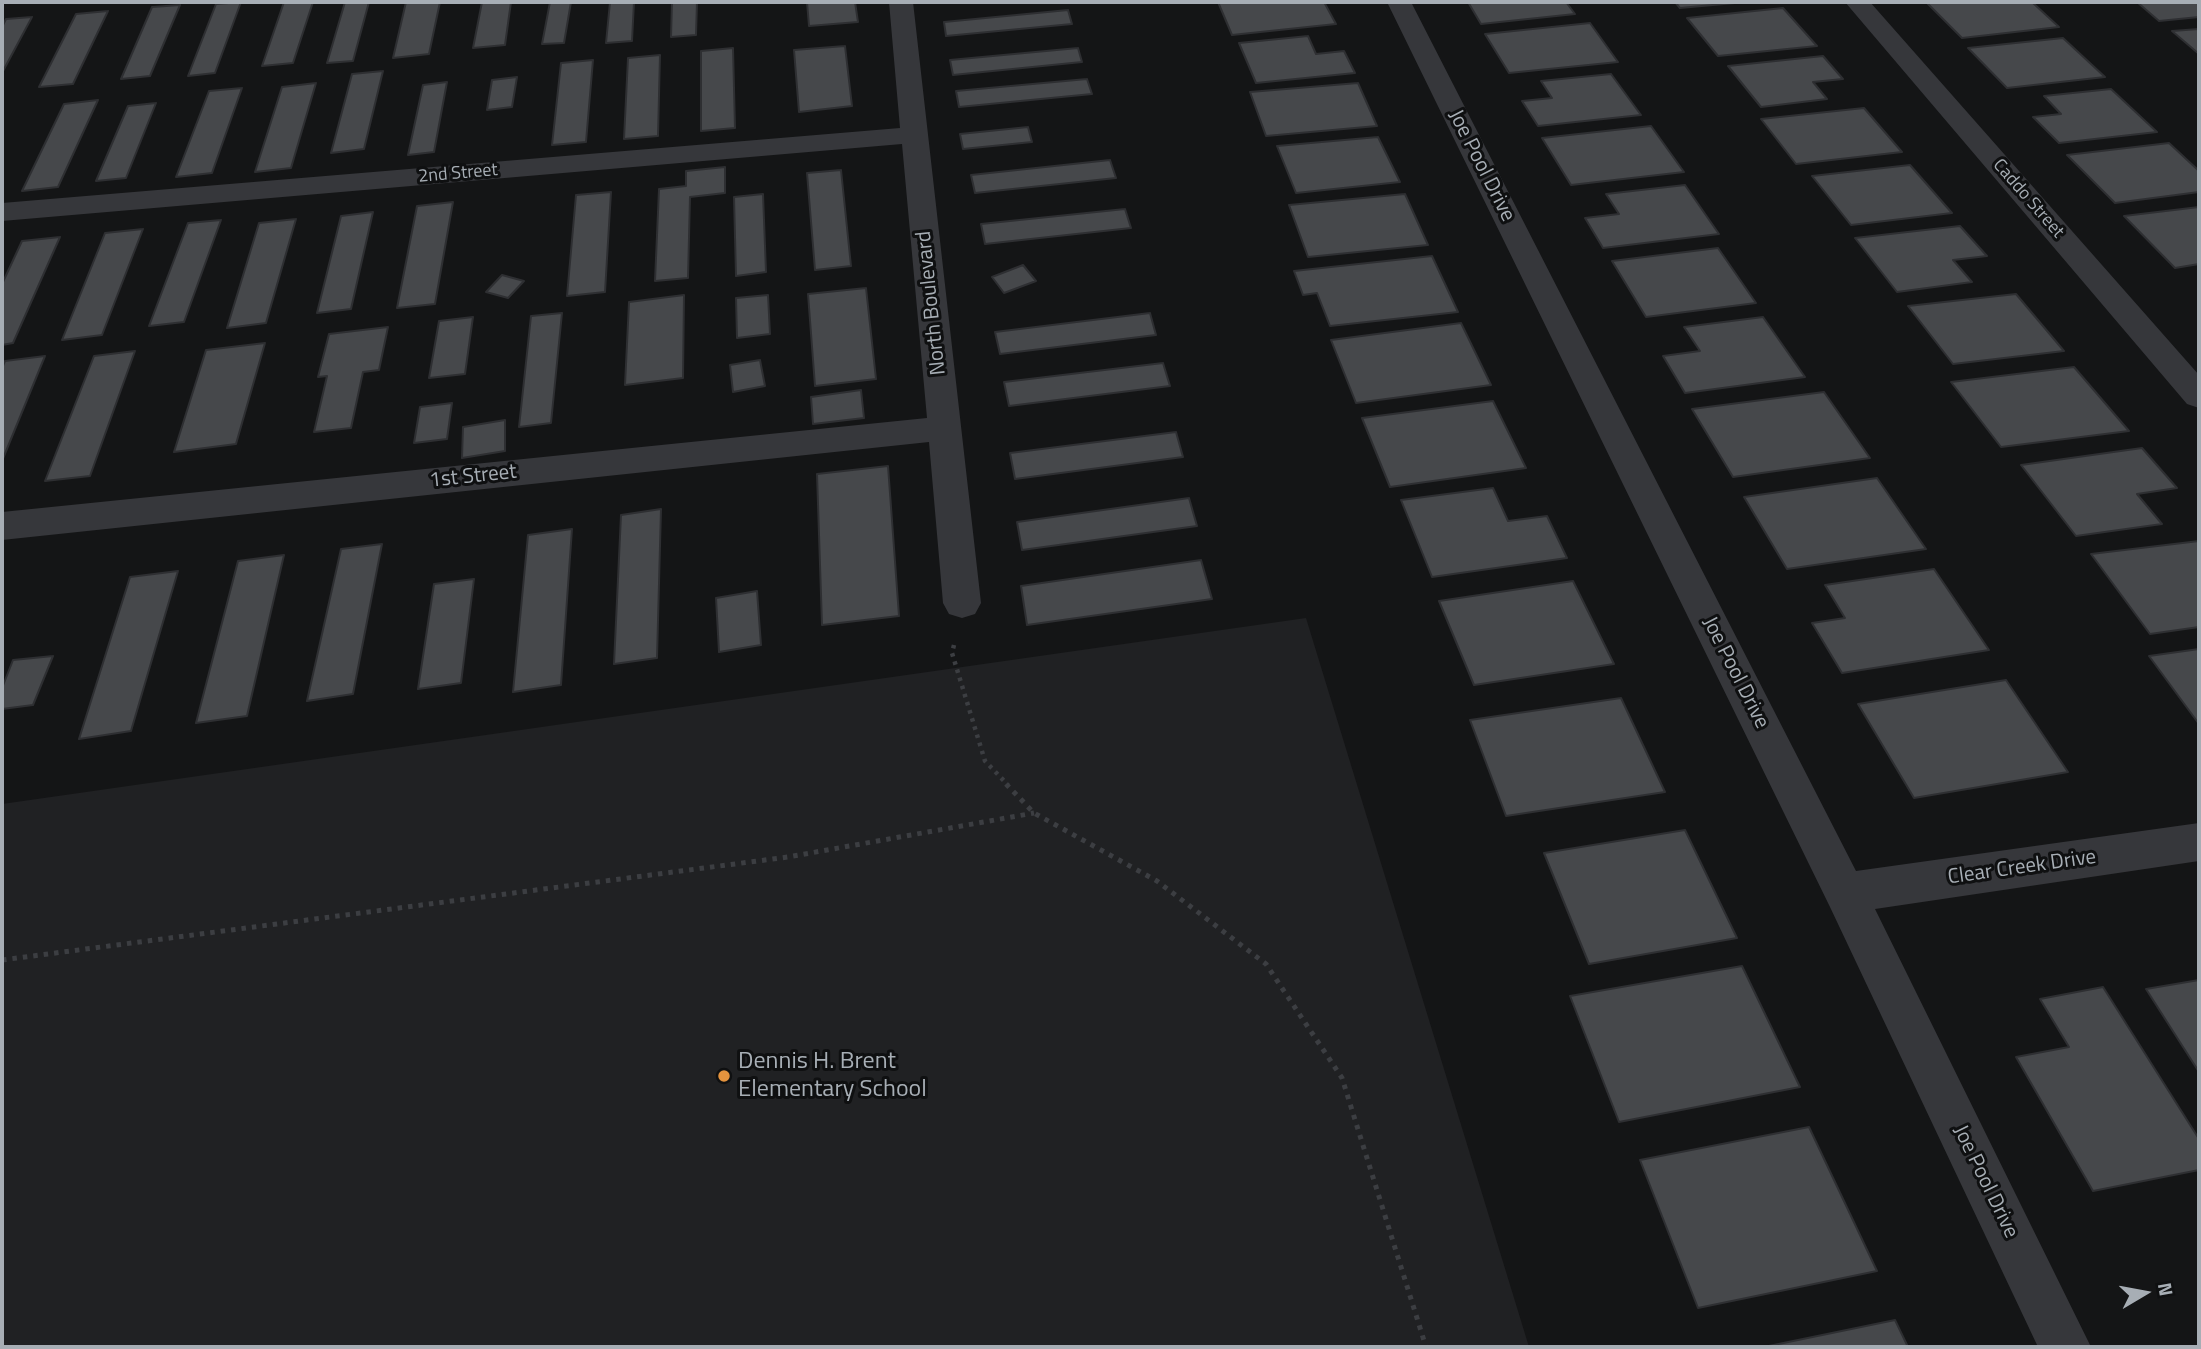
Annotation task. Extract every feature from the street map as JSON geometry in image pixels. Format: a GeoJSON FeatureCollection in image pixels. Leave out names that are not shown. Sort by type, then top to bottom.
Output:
{"type":"FeatureCollection","features":[{"type":"Feature","properties":{"kind":"street","name":"North Boulevard"},"geometry":{"type":"LineString","coordinates":[[901,2],[962,603]]}},
{"type":"Feature","properties":{"kind":"street","name":"Joe Pool Drive"},"geometry":{"type":"LineString","coordinates":[[1399,2],[1845,893],[2065,1347]]}},
{"type":"Feature","properties":{"kind":"street","name":"Caddo Street"},"geometry":{"type":"LineString","coordinates":[[1857,2],[2199,396]]}},
{"type":"Feature","properties":{"kind":"street","name":"2nd Street"},"geometry":{"type":"LineString","coordinates":[[2,212],[915,135]]}},
{"type":"Feature","properties":{"kind":"street","name":"1st Street"},"geometry":{"type":"LineString","coordinates":[[2,526],[944,428]]}},
{"type":"Feature","properties":{"kind":"street","name":"Clear Creek Drive"},"geometry":{"type":"LineString","coordinates":[[1845,893],[2199,842]]}},
{"type":"Feature","properties":{"kind":"path"},"geometry":{"type":"LineString","coordinates":[[962,603],[952,653],[985,761],[1034,813],[1157,881],[1266,964],[1342,1078],[1426,1347]]}},
{"type":"Feature","properties":{"kind":"path"},"geometry":{"type":"LineString","coordinates":[[2,960],[788,857],[1034,813]]}},
{"type":"Feature","properties":{"kind":"shaded area","name":"Dennis H. Brent Elementary School"},"geometry":{"type":"Polygon","coordinates":[[[1306,618],[1529,1347],[2,1347],[2,804],[1306,618]]]}},
{"type":"Feature","properties":{"kind":"building"},"geometry":{"type":"Polygon","coordinates":[[[241,2],[215,73],[188,76],[216,4],[241,2]]]}},
{"type":"Feature","properties":{"kind":"building"},"geometry":{"type":"Polygon","coordinates":[[[284,2],[313,2],[293,63],[262,66],[284,2]]]}},
{"type":"Feature","properties":{"kind":"building"},"geometry":{"type":"Polygon","coordinates":[[[345,2],[369,2],[353,61],[327,63],[345,2]]]}},
{"type":"Feature","properties":{"kind":"building"},"geometry":{"type":"Polygon","coordinates":[[[406,2],[440,2],[429,54],[393,58],[406,2]]]}},
{"type":"Feature","properties":{"kind":"building"},"geometry":{"type":"Polygon","coordinates":[[[482,2],[511,2],[505,45],[473,48],[482,2]]]}},
{"type":"Feature","properties":{"kind":"building"},"geometry":{"type":"Polygon","coordinates":[[[550,2],[571,2],[564,43],[542,44],[550,2]]]}},
{"type":"Feature","properties":{"kind":"building"},"geometry":{"type":"Polygon","coordinates":[[[610,2],[634,2],[632,41],[606,43],[610,2]]]}},
{"type":"Feature","properties":{"kind":"building"},"geometry":{"type":"Polygon","coordinates":[[[672,2],[697,2],[696,35],[671,37],[672,2]]]}},
{"type":"Feature","properties":{"kind":"building"},"geometry":{"type":"Polygon","coordinates":[[[807,2],[855,2],[858,22],[809,26],[807,2]]]}},
{"type":"Feature","properties":{"kind":"building"},"geometry":{"type":"Polygon","coordinates":[[[1218,2],[1324,2],[1336,24],[1232,35],[1218,2]]]}},
{"type":"Feature","properties":{"kind":"building"},"geometry":{"type":"Polygon","coordinates":[[[1468,2],[1566,2],[1575,14],[1481,24],[1468,2]]]}},
{"type":"Feature","properties":{"kind":"building"},"geometry":{"type":"Polygon","coordinates":[[[1675,2],[1746,2],[1680,8],[1675,2]]]}},
{"type":"Feature","properties":{"kind":"building"},"geometry":{"type":"Polygon","coordinates":[[[1926,2],[2050,2],[2033,3],[2059,27],[1962,38],[1926,2]]]}},
{"type":"Feature","properties":{"kind":"building"},"geometry":{"type":"Polygon","coordinates":[[[2137,2],[2199,2],[2199,17],[2159,21],[2137,2]]]}},
{"type":"Feature","properties":{"kind":"building"},"geometry":{"type":"Polygon","coordinates":[[[180,5],[150,76],[121,79],[152,7],[180,5]]]}},
{"type":"Feature","properties":{"kind":"building"},"geometry":{"type":"Polygon","coordinates":[[[1783,8],[1817,46],[1718,56],[1687,18],[1783,8]]]}},
{"type":"Feature","properties":{"kind":"building"},"geometry":{"type":"Polygon","coordinates":[[[1068,10],[1072,24],[946,36],[944,22],[1068,10]]]}},
{"type":"Feature","properties":{"kind":"building"},"geometry":{"type":"Polygon","coordinates":[[[108,11],[73,84],[39,87],[76,14],[108,11]]]}},
{"type":"Feature","properties":{"kind":"building"},"geometry":{"type":"Polygon","coordinates":[[[32,17],[2,73],[2,27],[6,19],[32,17]]]}},
{"type":"Feature","properties":{"kind":"building"},"geometry":{"type":"Polygon","coordinates":[[[1590,23],[1618,62],[1509,73],[1485,34],[1590,23]]]}},
{"type":"Feature","properties":{"kind":"building"},"geometry":{"type":"Polygon","coordinates":[[[2199,29],[2199,54],[2172,31],[2199,29]]]}},
{"type":"Feature","properties":{"kind":"building"},"geometry":{"type":"Polygon","coordinates":[[[1308,36],[1316,54],[1344,51],[1355,73],[1256,83],[1239,43],[1308,36]]]}},
{"type":"Feature","properties":{"kind":"building"},"geometry":{"type":"Polygon","coordinates":[[[2063,38],[2105,77],[2007,88],[1968,48],[2063,38]]]}},
{"type":"Feature","properties":{"kind":"building"},"geometry":{"type":"Polygon","coordinates":[[[845,46],[852,106],[799,112],[794,50],[845,46]]]}},
{"type":"Feature","properties":{"kind":"building"},"geometry":{"type":"Polygon","coordinates":[[[733,48],[735,128],[701,131],[701,51],[733,48]]]}},
{"type":"Feature","properties":{"kind":"building"},"geometry":{"type":"Polygon","coordinates":[[[1078,48],[1082,62],[953,75],[950,60],[1078,48]]]}},
{"type":"Feature","properties":{"kind":"building"},"geometry":{"type":"Polygon","coordinates":[[[660,55],[658,136],[624,139],[628,58],[660,55]]]}},
{"type":"Feature","properties":{"kind":"building"},"geometry":{"type":"Polygon","coordinates":[[[1823,56],[1843,79],[1813,82],[1827,99],[1761,107],[1728,66],[1823,56]]]}},
{"type":"Feature","properties":{"kind":"building"},"geometry":{"type":"Polygon","coordinates":[[[593,60],[586,142],[552,145],[561,63],[593,60]]]}},
{"type":"Feature","properties":{"kind":"building"},"geometry":{"type":"Polygon","coordinates":[[[383,71],[364,149],[331,153],[352,74],[383,71]]]}},
{"type":"Feature","properties":{"kind":"building"},"geometry":{"type":"Polygon","coordinates":[[[1611,74],[1641,115],[1538,126],[1522,101],[1552,98],[1541,81],[1611,74]]]}},
{"type":"Feature","properties":{"kind":"building"},"geometry":{"type":"Polygon","coordinates":[[[517,77],[512,107],[487,110],[492,80],[517,77]]]}},
{"type":"Feature","properties":{"kind":"building"},"geometry":{"type":"Polygon","coordinates":[[[1087,79],[1092,94],[959,107],[956,91],[1087,79]]]}},
{"type":"Feature","properties":{"kind":"building"},"geometry":{"type":"Polygon","coordinates":[[[447,82],[434,152],[408,155],[423,85],[447,82]]]}},
{"type":"Feature","properties":{"kind":"building"},"geometry":{"type":"Polygon","coordinates":[[[316,83],[291,168],[255,172],[282,87],[316,83]]]}},
{"type":"Feature","properties":{"kind":"building"},"geometry":{"type":"Polygon","coordinates":[[[1358,83],[1377,126],[1266,136],[1250,92],[1358,83]]]}},
{"type":"Feature","properties":{"kind":"building"},"geometry":{"type":"Polygon","coordinates":[[[242,88],[212,173],[176,177],[209,91],[242,88]]]}},
{"type":"Feature","properties":{"kind":"building"},"geometry":{"type":"Polygon","coordinates":[[[2111,89],[2157,132],[2059,143],[2033,117],[2061,114],[2044,96],[2111,89]]]}},
{"type":"Feature","properties":{"kind":"building"},"geometry":{"type":"Polygon","coordinates":[[[98,100],[58,187],[22,191],[64,104],[98,100]]]}},
{"type":"Feature","properties":{"kind":"building"},"geometry":{"type":"Polygon","coordinates":[[[156,103],[126,178],[96,181],[128,106],[156,103]]]}},
{"type":"Feature","properties":{"kind":"building"},"geometry":{"type":"Polygon","coordinates":[[[1864,108],[1902,152],[1796,164],[1761,119],[1864,108]]]}},
{"type":"Feature","properties":{"kind":"building"},"geometry":{"type":"Polygon","coordinates":[[[1651,126],[1684,172],[1571,185],[1542,138],[1651,126]]]}},
{"type":"Feature","properties":{"kind":"building"},"geometry":{"type":"Polygon","coordinates":[[[1028,127],[1032,142],[963,149],[960,134],[1028,127]]]}},
{"type":"Feature","properties":{"kind":"building"},"geometry":{"type":"Polygon","coordinates":[[[1378,137],[1400,182],[1296,193],[1277,146],[1378,137]]]}},
{"type":"Feature","properties":{"kind":"building"},"geometry":{"type":"Polygon","coordinates":[[[2169,143],[2199,171],[2199,192],[2115,203],[2067,155],[2169,143]]]}},
{"type":"Feature","properties":{"kind":"building"},"geometry":{"type":"Polygon","coordinates":[[[1110,160],[1116,178],[975,193],[971,175],[1110,160]]]}},
{"type":"Feature","properties":{"kind":"building"},"geometry":{"type":"Polygon","coordinates":[[[1910,165],[1952,213],[1851,225],[1812,176],[1910,165]]]}},
{"type":"Feature","properties":{"kind":"building"},"geometry":{"type":"Polygon","coordinates":[[[725,167],[725,193],[690,197],[688,278],[655,281],[659,189],[686,186],[686,171],[725,167]]]}},
{"type":"Feature","properties":{"kind":"building"},"geometry":{"type":"Polygon","coordinates":[[[841,170],[851,266],[815,270],[807,173],[841,170]]]}},
{"type":"Feature","properties":{"kind":"building"},"geometry":{"type":"Polygon","coordinates":[[[1685,185],[1719,234],[1603,248],[1585,218],[1619,214],[1606,194],[1685,185]]]}},
{"type":"Feature","properties":{"kind":"building"},"geometry":{"type":"Polygon","coordinates":[[[611,192],[605,292],[567,296],[576,195],[611,192]]]}},
{"type":"Feature","properties":{"kind":"building"},"geometry":{"type":"Polygon","coordinates":[[[763,194],[766,272],[736,276],[734,197],[763,194]]]}},
{"type":"Feature","properties":{"kind":"building"},"geometry":{"type":"Polygon","coordinates":[[[1405,194],[1428,245],[1308,257],[1289,205],[1405,194]]]}},
{"type":"Feature","properties":{"kind":"building"},"geometry":{"type":"Polygon","coordinates":[[[453,202],[435,304],[397,308],[417,206],[453,202]]]}},
{"type":"Feature","properties":{"kind":"building"},"geometry":{"type":"Polygon","coordinates":[[[2199,207],[2199,264],[2175,268],[2124,216],[2199,207]]]}},
{"type":"Feature","properties":{"kind":"building"},"geometry":{"type":"Polygon","coordinates":[[[1125,209],[1131,228],[985,244],[981,224],[1125,209]]]}},
{"type":"Feature","properties":{"kind":"building"},"geometry":{"type":"Polygon","coordinates":[[[373,212],[351,309],[317,313],[341,216],[373,212]]]}},
{"type":"Feature","properties":{"kind":"building"},"geometry":{"type":"Polygon","coordinates":[[[296,219],[266,323],[227,328],[259,223],[296,219]]]}},
{"type":"Feature","properties":{"kind":"building"},"geometry":{"type":"Polygon","coordinates":[[[221,220],[184,322],[149,326],[188,223],[221,220]]]}},
{"type":"Feature","properties":{"kind":"building"},"geometry":{"type":"Polygon","coordinates":[[[1960,226],[1987,256],[1953,260],[1972,282],[1897,292],[1855,238],[1960,226]]]}},
{"type":"Feature","properties":{"kind":"building"},"geometry":{"type":"Polygon","coordinates":[[[143,229],[102,335],[62,340],[105,233],[143,229]]]}},
{"type":"Feature","properties":{"kind":"building"},"geometry":{"type":"Polygon","coordinates":[[[60,237],[13,343],[2,345],[2,284],[22,241],[60,237]]]}},
{"type":"Feature","properties":{"kind":"building"},"geometry":{"type":"Polygon","coordinates":[[[1718,248],[1756,303],[1646,317],[1612,261],[1718,248]]]}},
{"type":"Feature","properties":{"kind":"building"},"geometry":{"type":"Polygon","coordinates":[[[1432,256],[1458,312],[1330,326],[1317,293],[1303,295],[1294,271],[1432,256]]]}},
{"type":"Feature","properties":{"kind":"building"},"geometry":{"type":"Polygon","coordinates":[[[1023,265],[1036,281],[1004,293],[992,277],[1023,265]]]}},
{"type":"Feature","properties":{"kind":"building"},"geometry":{"type":"Polygon","coordinates":[[[502,275],[524,281],[508,298],[486,292],[502,275]]]}},
{"type":"Feature","properties":{"kind":"building"},"geometry":{"type":"Polygon","coordinates":[[[866,288],[876,379],[815,386],[808,294],[866,288]]]}},
{"type":"Feature","properties":{"kind":"building"},"geometry":{"type":"Polygon","coordinates":[[[2016,294],[2064,351],[1953,364],[1908,306],[2016,294]]]}},
{"type":"Feature","properties":{"kind":"building"},"geometry":{"type":"Polygon","coordinates":[[[684,295],[683,378],[625,385],[629,302],[684,295]]]}},
{"type":"Feature","properties":{"kind":"building"},"geometry":{"type":"Polygon","coordinates":[[[768,295],[770,334],[737,338],[736,298],[768,295]]]}},
{"type":"Feature","properties":{"kind":"building"},"geometry":{"type":"Polygon","coordinates":[[[562,313],[551,423],[519,427],[531,316],[562,313]]]}},
{"type":"Feature","properties":{"kind":"building"},"geometry":{"type":"Polygon","coordinates":[[[1150,313],[1156,335],[1000,354],[995,332],[1150,313]]]}},
{"type":"Feature","properties":{"kind":"building"},"geometry":{"type":"Polygon","coordinates":[[[473,317],[465,374],[429,378],[439,321],[473,317]]]}},
{"type":"Feature","properties":{"kind":"building"},"geometry":{"type":"Polygon","coordinates":[[[1763,317],[1805,377],[1685,393],[1663,356],[1700,351],[1684,327],[1763,317]]]}},
{"type":"Feature","properties":{"kind":"building"},"geometry":{"type":"Polygon","coordinates":[[[1461,323],[1491,385],[1356,403],[1331,340],[1461,323]]]}},
{"type":"Feature","properties":{"kind":"building"},"geometry":{"type":"Polygon","coordinates":[[[388,327],[379,370],[363,372],[351,428],[314,432],[327,376],[318,377],[329,334],[388,327]]]}},
{"type":"Feature","properties":{"kind":"building"},"geometry":{"type":"Polygon","coordinates":[[[265,343],[236,444],[174,452],[206,350],[265,343]]]}},
{"type":"Feature","properties":{"kind":"building"},"geometry":{"type":"Polygon","coordinates":[[[135,351],[90,476],[45,481],[94,356],[135,351]]]}},
{"type":"Feature","properties":{"kind":"building"},"geometry":{"type":"Polygon","coordinates":[[[45,356],[2,461],[2,368],[5,361],[45,356]]]}},
{"type":"Feature","properties":{"kind":"building"},"geometry":{"type":"Polygon","coordinates":[[[760,360],[765,386],[733,392],[730,365],[760,360]]]}},
{"type":"Feature","properties":{"kind":"building"},"geometry":{"type":"Polygon","coordinates":[[[1163,363],[1170,386],[1009,406],[1004,382],[1163,363]]]}},
{"type":"Feature","properties":{"kind":"building"},"geometry":{"type":"Polygon","coordinates":[[[2074,367],[2129,431],[2001,447],[1951,382],[2074,367]]]}},
{"type":"Feature","properties":{"kind":"building"},"geometry":{"type":"Polygon","coordinates":[[[861,390],[864,418],[813,424],[811,397],[861,390]]]}},
{"type":"Feature","properties":{"kind":"building"},"geometry":{"type":"Polygon","coordinates":[[[1824,392],[1870,458],[1733,477],[1692,409],[1824,392]]]}},
{"type":"Feature","properties":{"kind":"building"},"geometry":{"type":"Polygon","coordinates":[[[1493,401],[1526,468],[1390,487],[1362,418],[1493,401]]]}},
{"type":"Feature","properties":{"kind":"building"},"geometry":{"type":"Polygon","coordinates":[[[452,403],[447,439],[414,443],[420,407],[452,403]]]}},
{"type":"Feature","properties":{"kind":"building"},"geometry":{"type":"Polygon","coordinates":[[[505,420],[505,451],[462,458],[463,427],[505,420]]]}},
{"type":"Feature","properties":{"kind":"building"},"geometry":{"type":"Polygon","coordinates":[[[1176,432],[1183,457],[1015,479],[1010,453],[1176,432]]]}},
{"type":"Feature","properties":{"kind":"building"},"geometry":{"type":"Polygon","coordinates":[[[2142,448],[2177,488],[2137,494],[2162,524],[2076,536],[2021,465],[2142,448]]]}},
{"type":"Feature","properties":{"kind":"building"},"geometry":{"type":"Polygon","coordinates":[[[888,466],[899,616],[822,625],[817,474],[888,466]]]}},
{"type":"Feature","properties":{"kind":"building"},"geometry":{"type":"Polygon","coordinates":[[[1877,478],[1926,549],[1787,569],[1744,497],[1877,478]]]}},
{"type":"Feature","properties":{"kind":"building"},"geometry":{"type":"Polygon","coordinates":[[[1493,488],[1508,521],[1547,516],[1567,558],[1432,577],[1401,500],[1493,488]]]}},
{"type":"Feature","properties":{"kind":"building"},"geometry":{"type":"Polygon","coordinates":[[[1189,498],[1197,526],[1022,550],[1017,522],[1189,498]]]}},
{"type":"Feature","properties":{"kind":"building"},"geometry":{"type":"Polygon","coordinates":[[[661,509],[657,658],[614,664],[621,515],[661,509]]]}},
{"type":"Feature","properties":{"kind":"building"},"geometry":{"type":"Polygon","coordinates":[[[572,529],[561,685],[513,692],[528,535],[572,529]]]}},
{"type":"Feature","properties":{"kind":"building"},"geometry":{"type":"Polygon","coordinates":[[[2199,541],[2199,627],[2150,634],[2091,554],[2199,541]]]}},
{"type":"Feature","properties":{"kind":"building"},"geometry":{"type":"Polygon","coordinates":[[[382,544],[353,694],[307,701],[341,549],[382,544]]]}},
{"type":"Feature","properties":{"kind":"building"},"geometry":{"type":"Polygon","coordinates":[[[284,555],[247,716],[196,723],[238,561],[284,555]]]}},
{"type":"Feature","properties":{"kind":"building"},"geometry":{"type":"Polygon","coordinates":[[[1201,560],[1212,599],[1027,625],[1021,586],[1201,560]]]}},
{"type":"Feature","properties":{"kind":"building"},"geometry":{"type":"Polygon","coordinates":[[[1934,569],[1989,650],[1842,673],[1812,623],[1845,618],[1825,585],[1934,569]]]}},
{"type":"Feature","properties":{"kind":"building"},"geometry":{"type":"Polygon","coordinates":[[[178,571],[131,731],[79,739],[130,577],[178,571]]]}},
{"type":"Feature","properties":{"kind":"building"},"geometry":{"type":"Polygon","coordinates":[[[474,579],[461,683],[418,689],[434,584],[474,579]]]}},
{"type":"Feature","properties":{"kind":"building"},"geometry":{"type":"Polygon","coordinates":[[[1573,581],[1614,664],[1474,685],[1439,601],[1573,581]]]}},
{"type":"Feature","properties":{"kind":"building"},"geometry":{"type":"Polygon","coordinates":[[[757,591],[761,645],[719,652],[716,598],[757,591]]]}},
{"type":"Feature","properties":{"kind":"building"},"geometry":{"type":"Polygon","coordinates":[[[2199,649],[2199,724],[2149,656],[2199,649]]]}},
{"type":"Feature","properties":{"kind":"building"},"geometry":{"type":"Polygon","coordinates":[[[53,656],[33,705],[2,709],[2,688],[13,660],[53,656]]]}},
{"type":"Feature","properties":{"kind":"building"},"geometry":{"type":"Polygon","coordinates":[[[2006,680],[2068,772],[1914,798],[1858,704],[2006,680]]]}},
{"type":"Feature","properties":{"kind":"building"},"geometry":{"type":"Polygon","coordinates":[[[1621,698],[1665,792],[1506,816],[1470,720],[1621,698]]]}},
{"type":"Feature","properties":{"kind":"building"},"geometry":{"type":"Polygon","coordinates":[[[1685,830],[1737,938],[1589,964],[1544,853],[1685,830]]]}},
{"type":"Feature","properties":{"kind":"building"},"geometry":{"type":"Polygon","coordinates":[[[1742,966],[1800,1087],[1619,1122],[1570,996],[1742,966]]]}},
{"type":"Feature","properties":{"kind":"building"},"geometry":{"type":"Polygon","coordinates":[[[2199,980],[2199,1072],[2146,989],[2199,980]]]}},
{"type":"Feature","properties":{"kind":"building"},"geometry":{"type":"Polygon","coordinates":[[[2103,987],[2199,1139],[2199,1170],[2093,1191],[2016,1057],[2069,1047],[2040,999],[2103,987]]]}},
{"type":"Feature","properties":{"kind":"building"},"geometry":{"type":"Polygon","coordinates":[[[1809,1127],[1877,1271],[1698,1308],[1640,1160],[1809,1127]]]}},
{"type":"Feature","properties":{"kind":"building"},"geometry":{"type":"Polygon","coordinates":[[[1895,1320],[1908,1347],[1764,1347],[1895,1320]]]}},
{"type":"Feature","properties":{"kind":"place","name":"Dennis H. Brent Elementary School"},"geometry":{"type":"Point","coordinates":[724,1076]}}]}
